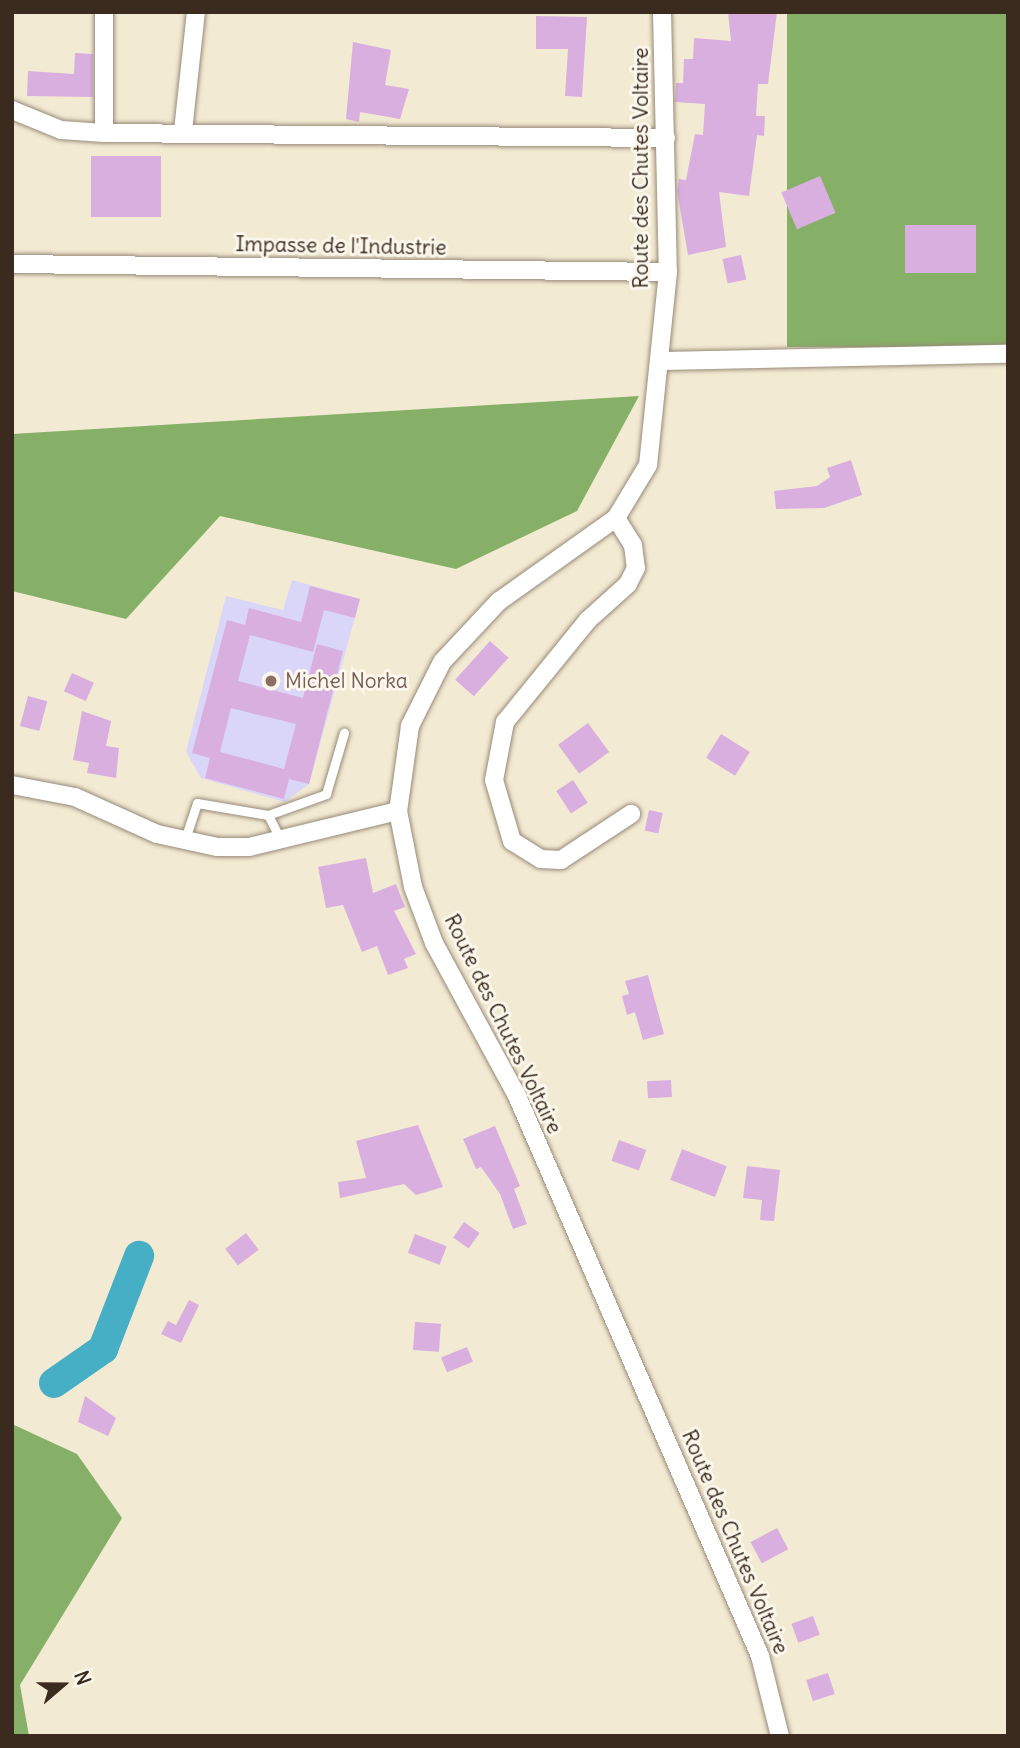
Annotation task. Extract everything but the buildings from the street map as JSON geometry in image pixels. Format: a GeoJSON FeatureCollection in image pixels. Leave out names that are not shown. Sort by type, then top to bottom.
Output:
{"type":"FeatureCollection","features":[{"type":"Feature","properties":{"kind":"street"},"geometry":{"type":"LineString","coordinates":[[103,133],[104,12]]}},
{"type":"Feature","properties":{"kind":"street"},"geometry":{"type":"LineString","coordinates":[[183,131],[195,12]]}},
{"type":"Feature","properties":{"kind":"street","name":"Route des Chutes Voltaire"},"geometry":{"type":"LineString","coordinates":[[662,12],[668,272],[652,452],[616,518],[499,601],[442,662],[410,726],[398,811],[413,887],[434,943],[517,1096],[760,1656],[780,1736]]}},
{"type":"Feature","properties":{"kind":"street"},"geometry":{"type":"LineString","coordinates":[[12,110],[61,130],[103,133],[183,131],[666,138]]}},
{"type":"Feature","properties":{"kind":"street","name":"Impasse de l'Industrie"},"geometry":{"type":"LineString","coordinates":[[12,264],[668,272]]}},
{"type":"Feature","properties":{"kind":"street"},"geometry":{"type":"LineString","coordinates":[[661,361],[1008,354]]}},
{"type":"Feature","properties":{"kind":"street"},"geometry":{"type":"LineString","coordinates":[[616,518],[633,545],[636,568],[505,722],[494,780],[512,841],[541,859],[561,859],[631,814]]}},
{"type":"Feature","properties":{"kind":"street"},"geometry":{"type":"LineString","coordinates":[[12,785],[75,797],[184,842],[232,848],[281,840],[398,811]]}},
{"type":"Feature","properties":{"kind":"lane"},"geometry":{"type":"LineString","coordinates":[[184,842],[197,803],[268,815],[326,794],[344,733]]}},
{"type":"Feature","properties":{"kind":"lane"},"geometry":{"type":"LineString","coordinates":[[268,815],[281,840]]}},
{"type":"Feature","properties":{"kind":"shaded area","name":"Michel Norka"},"geometry":{"type":"Polygon","coordinates":[[[292,580],[360,599],[309,784],[285,802],[201,778],[186,752],[226,596],[283,610],[292,580]]]}},
{"type":"Feature","properties":{"kind":"green space"},"geometry":{"type":"Polygon","coordinates":[[[787,12],[1008,12],[1008,347],[787,347],[787,12]]]}},
{"type":"Feature","properties":{"kind":"green space"},"geometry":{"type":"Polygon","coordinates":[[[639,396],[577,511],[456,569],[220,516],[126,619],[12,591],[12,434],[639,396]]]}},
{"type":"Feature","properties":{"kind":"green space"},"geometry":{"type":"Polygon","coordinates":[[[12,1424],[77,1454],[122,1518],[20,1685],[29,1736],[12,1736],[12,1424]]]}},
{"type":"Feature","properties":{"kind":"waterway"},"geometry":{"type":"LineString","coordinates":[[54,1383],[103,1349],[139,1256]]}},
{"type":"Feature","properties":{"kind":"place","name":"Michel Norka"},"geometry":{"type":"Point","coordinates":[271,681]}}]}
